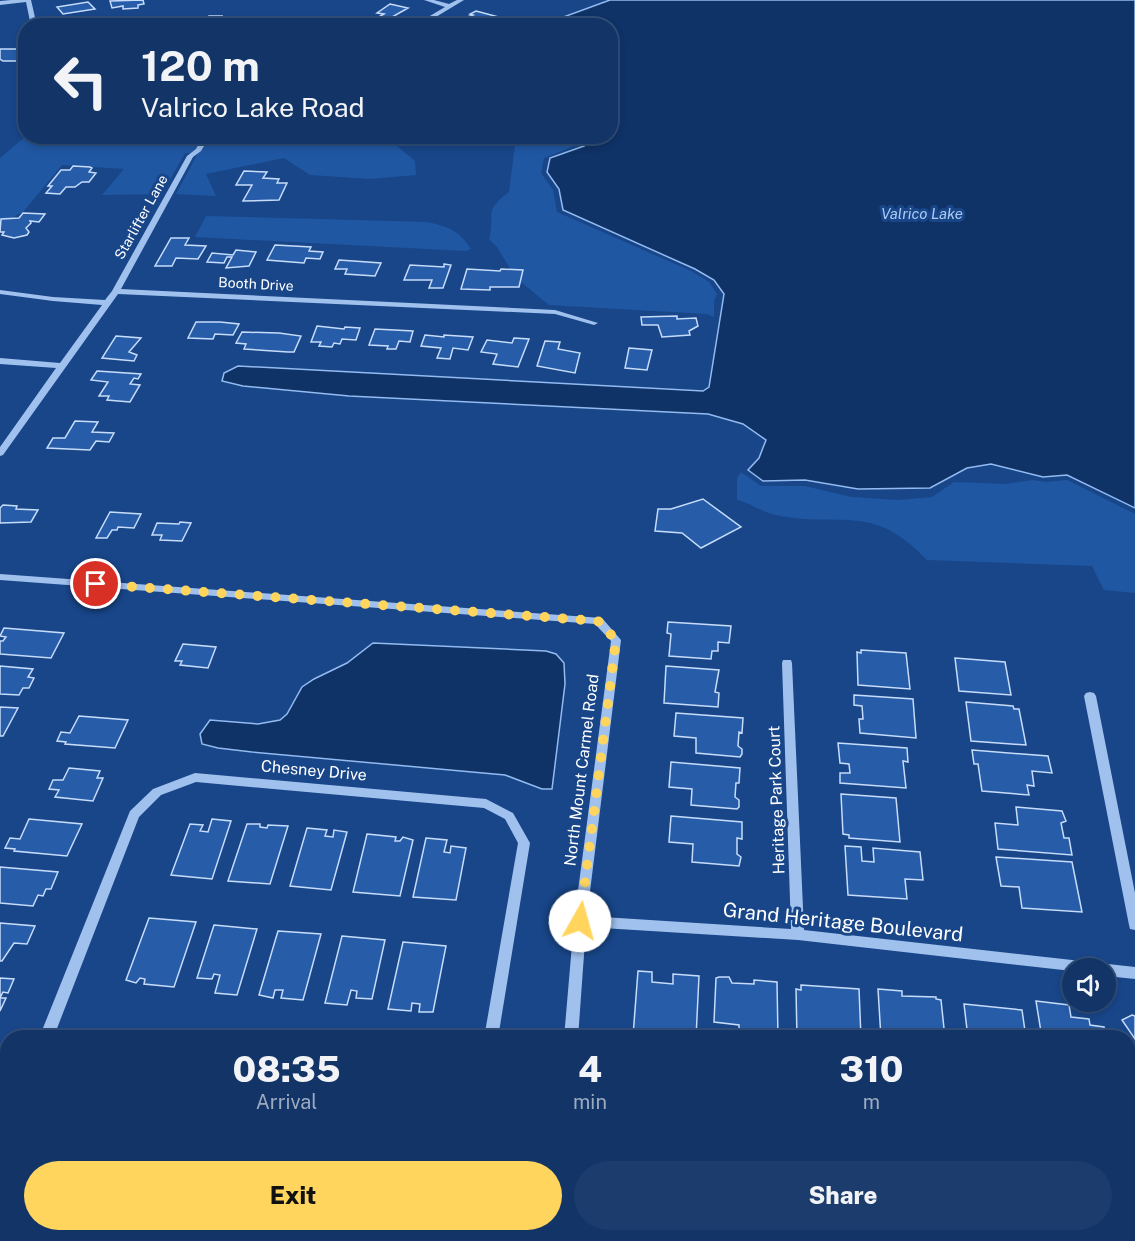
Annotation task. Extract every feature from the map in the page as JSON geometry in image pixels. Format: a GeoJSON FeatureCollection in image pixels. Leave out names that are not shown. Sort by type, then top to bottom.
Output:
{"type":"FeatureCollection","features":[{"type":"Feature","properties":{"kind":"street"},"geometry":{"type":"LineString","coordinates":[[0,3],[28,0],[32,18]]}},
{"type":"Feature","properties":{"kind":"street"},"geometry":{"type":"LineString","coordinates":[[427,0],[449,6]]}},
{"type":"Feature","properties":{"kind":"street"},"geometry":{"type":"LineString","coordinates":[[429,18],[461,0]]}},
{"type":"Feature","properties":{"kind":"street","name":"Starlifter Lane"},"geometry":{"type":"LineString","coordinates":[[116,291],[190,156],[199,150],[202,144]]}},
{"type":"Feature","properties":{"kind":"street"},"geometry":{"type":"LineString","coordinates":[[0,453],[60,366],[116,291]]}},
{"type":"Feature","properties":{"kind":"street","name":"Booth Drive"},"geometry":{"type":"LineString","coordinates":[[116,291],[555,312],[594,322]]}},
{"type":"Feature","properties":{"kind":"street"},"geometry":{"type":"LineString","coordinates":[[0,292],[107,303]]}},
{"type":"Feature","properties":{"kind":"street"},"geometry":{"type":"LineString","coordinates":[[0,362],[60,366]]}},
{"type":"Feature","properties":{"kind":"street","name":"North Mount Carmel Road"},"geometry":{"type":"LineString","coordinates":[[0,577],[598,621],[616,640],[580,921],[572,1030]]}},
{"type":"Feature","properties":{"kind":"street","name":"Heritage Park Court"},"geometry":{"type":"LineString","coordinates":[[787,663],[798,935]]}},
{"type":"Feature","properties":{"kind":"street"},"geometry":{"type":"LineString","coordinates":[[1090,696],[1135,925]]}},
{"type":"Feature","properties":{"kind":"street","name":"Chesney Drive"},"geometry":{"type":"LineString","coordinates":[[49,1030],[134,814],[157,792],[195,777],[486,804],[509,816],[524,843],[492,1030]]}},
{"type":"Feature","properties":{"kind":"street","name":"Grand Heritage Boulevard"},"geometry":{"type":"LineString","coordinates":[[580,921],[798,935],[1062,965]]}},
{"type":"Feature","properties":{"kind":"street"},"geometry":{"type":"LineString","coordinates":[[1116,971],[1135,973]]}},
{"type":"Feature","properties":{"kind":"shaded area"},"geometry":{"type":"Polygon","coordinates":[[[18,143],[395,144],[415,161],[416,175],[370,179],[310,175],[284,158],[206,174],[216,196],[176,194],[198,153],[185,153],[162,194],[102,195],[124,169],[62,165],[23,212],[0,224],[0,158],[18,143]]]}},
{"type":"Feature","properties":{"kind":"shaded area"},"geometry":{"type":"Polygon","coordinates":[[[515,144],[579,144],[544,158],[541,173],[553,190],[557,212],[691,271],[709,282],[717,294],[714,301],[714,317],[707,314],[549,305],[516,278],[497,247],[489,239],[495,204],[509,192],[515,144]]]}},
{"type":"Feature","properties":{"kind":"shaded area"},"geometry":{"type":"Polygon","coordinates":[[[206,216],[427,222],[452,230],[471,249],[466,251],[195,237],[206,216]]]}},
{"type":"Feature","properties":{"kind":"shaded area"},"geometry":{"type":"Polygon","coordinates":[[[741,472],[761,486],[805,486],[851,497],[898,500],[932,497],[954,482],[1006,484],[1033,480],[1046,482],[1067,480],[1135,514],[1135,593],[1104,590],[1092,566],[927,560],[889,530],[872,524],[856,521],[799,519],[771,514],[737,500],[737,478],[741,472]]]}},
{"type":"Feature","properties":{"kind":"water","name":"Valrico Lake"},"geometry":{"type":"Polygon","coordinates":[[[610,0],[1135,0],[1135,508],[1067,475],[1043,477],[991,464],[967,468],[930,488],[858,489],[805,480],[763,481],[748,470],[759,458],[766,440],[743,424],[708,414],[349,396],[243,386],[222,381],[224,373],[238,366],[703,391],[709,387],[724,294],[714,280],[695,269],[563,210],[559,189],[547,172],[550,158],[587,144],[618,144],[618,18],[561,18],[610,0]]]}},
{"type":"Feature","properties":{"kind":"water"},"geometry":{"type":"Polygon","coordinates":[[[373,643],[546,651],[556,654],[564,663],[565,684],[552,789],[542,789],[505,775],[252,752],[202,744],[200,734],[210,720],[258,724],[280,720],[287,714],[302,687],[347,663],[373,643]]]}},
{"type":"Feature","properties":{"kind":"building"},"geometry":{"type":"Polygon","coordinates":[[[143,0],[144,4],[138,5],[138,8],[123,9],[123,6],[112,8],[110,1],[143,0]]]}},
{"type":"Feature","properties":{"kind":"building"},"geometry":{"type":"Polygon","coordinates":[[[88,2],[95,9],[63,14],[57,7],[88,2]]]}},
{"type":"Feature","properties":{"kind":"building"},"geometry":{"type":"Polygon","coordinates":[[[390,4],[408,8],[390,18],[377,18],[384,14],[377,13],[390,4]]]}},
{"type":"Feature","properties":{"kind":"building"},"geometry":{"type":"Polygon","coordinates":[[[476,11],[502,18],[464,18],[473,15],[470,14],[476,11]]]}},
{"type":"Feature","properties":{"kind":"building"},"geometry":{"type":"Polygon","coordinates":[[[209,16],[222,16],[221,18],[209,18],[209,16]]]}},
{"type":"Feature","properties":{"kind":"building"},"geometry":{"type":"Polygon","coordinates":[[[0,49],[18,49],[16,61],[0,59],[0,49]]]}},
{"type":"Feature","properties":{"kind":"building"},"geometry":{"type":"Polygon","coordinates":[[[73,166],[90,167],[92,168],[89,172],[96,173],[89,182],[82,182],[75,187],[66,187],[60,194],[46,193],[52,186],[48,186],[61,170],[70,170],[73,166]]]}},
{"type":"Feature","properties":{"kind":"building"},"geometry":{"type":"Polygon","coordinates":[[[244,171],[267,172],[263,178],[279,179],[277,183],[287,183],[279,200],[243,201],[252,185],[236,185],[244,171]]]}},
{"type":"Feature","properties":{"kind":"building"},"geometry":{"type":"Polygon","coordinates":[[[23,213],[45,214],[39,222],[30,221],[31,223],[26,228],[29,232],[27,235],[14,238],[2,235],[4,232],[0,232],[1,219],[19,218],[23,213]]]}},
{"type":"Feature","properties":{"kind":"building"},"geometry":{"type":"Polygon","coordinates":[[[171,238],[189,238],[185,245],[206,246],[198,259],[176,258],[172,266],[155,266],[171,238]]]}},
{"type":"Feature","properties":{"kind":"building"},"geometry":{"type":"Polygon","coordinates":[[[275,245],[311,247],[309,251],[323,252],[320,259],[306,258],[304,263],[267,260],[275,245]]]}},
{"type":"Feature","properties":{"kind":"building"},"geometry":{"type":"Polygon","coordinates":[[[236,250],[256,252],[249,266],[226,268],[232,257],[227,257],[224,263],[207,262],[212,253],[233,255],[236,250]]]}},
{"type":"Feature","properties":{"kind":"building"},"geometry":{"type":"Polygon","coordinates":[[[339,260],[381,263],[375,276],[345,274],[347,269],[335,269],[339,260]]]}},
{"type":"Feature","properties":{"kind":"building"},"geometry":{"type":"Polygon","coordinates":[[[444,264],[451,265],[443,288],[429,288],[432,280],[404,280],[410,265],[444,267],[444,264]]]}},
{"type":"Feature","properties":{"kind":"building"},"geometry":{"type":"Polygon","coordinates":[[[467,269],[523,270],[519,287],[490,287],[490,290],[461,289],[467,269]]]}},
{"type":"Feature","properties":{"kind":"building"},"geometry":{"type":"Polygon","coordinates":[[[677,316],[677,319],[696,318],[698,326],[689,331],[690,335],[662,337],[658,325],[642,325],[641,317],[677,316]]]}},
{"type":"Feature","properties":{"kind":"building"},"geometry":{"type":"Polygon","coordinates":[[[196,322],[239,324],[233,335],[215,334],[213,339],[188,338],[196,322]]]}},
{"type":"Feature","properties":{"kind":"building"},"geometry":{"type":"Polygon","coordinates":[[[317,326],[360,328],[356,340],[342,339],[340,344],[334,343],[332,347],[319,346],[321,342],[311,342],[317,326]]]}},
{"type":"Feature","properties":{"kind":"building"},"geometry":{"type":"Polygon","coordinates":[[[375,329],[413,331],[410,342],[399,341],[396,349],[387,349],[388,346],[369,345],[375,329]]]}},
{"type":"Feature","properties":{"kind":"building"},"geometry":{"type":"Polygon","coordinates":[[[242,332],[301,336],[294,352],[288,352],[244,349],[246,344],[236,343],[242,332]]]}},
{"type":"Feature","properties":{"kind":"building"},"geometry":{"type":"Polygon","coordinates":[[[425,335],[473,337],[468,350],[453,348],[450,359],[437,358],[441,348],[421,346],[425,335]]]}},
{"type":"Feature","properties":{"kind":"building"},"geometry":{"type":"Polygon","coordinates":[[[116,336],[141,338],[129,352],[137,355],[134,361],[102,358],[116,336]]]}},
{"type":"Feature","properties":{"kind":"building"},"geometry":{"type":"Polygon","coordinates":[[[514,338],[529,339],[518,367],[493,364],[497,354],[481,352],[487,340],[512,343],[514,338]]]}},
{"type":"Feature","properties":{"kind":"building"},"geometry":{"type":"Polygon","coordinates":[[[545,341],[560,342],[558,349],[580,353],[575,373],[537,366],[545,341]]]}},
{"type":"Feature","properties":{"kind":"building"},"geometry":{"type":"Polygon","coordinates":[[[629,348],[652,350],[647,370],[625,368],[629,348]]]}},
{"type":"Feature","properties":{"kind":"building"},"geometry":{"type":"Polygon","coordinates":[[[97,371],[141,374],[130,384],[140,385],[130,402],[107,400],[109,396],[99,396],[108,382],[91,380],[97,371]]]}},
{"type":"Feature","properties":{"kind":"building"},"geometry":{"type":"Polygon","coordinates":[[[75,421],[98,422],[92,432],[114,433],[109,442],[96,441],[90,450],[47,448],[53,438],[65,438],[75,421]]]}},
{"type":"Feature","properties":{"kind":"building"},"geometry":{"type":"Polygon","coordinates":[[[703,499],[741,527],[701,548],[682,533],[655,531],[658,509],[671,509],[703,499]]]}},
{"type":"Feature","properties":{"kind":"building"},"geometry":{"type":"Polygon","coordinates":[[[3,505],[17,506],[16,509],[38,510],[31,522],[0,523],[0,508],[3,505]]]}},
{"type":"Feature","properties":{"kind":"building"},"geometry":{"type":"Polygon","coordinates":[[[110,512],[141,514],[134,528],[118,527],[117,530],[112,530],[107,538],[96,538],[110,512]]]}},
{"type":"Feature","properties":{"kind":"building"},"geometry":{"type":"Polygon","coordinates":[[[180,522],[191,523],[182,541],[160,540],[162,535],[152,535],[157,523],[179,524],[180,522]]]}},
{"type":"Feature","properties":{"kind":"building"},"geometry":{"type":"Polygon","coordinates":[[[668,622],[731,626],[729,643],[718,642],[718,651],[712,651],[711,659],[669,656],[671,634],[667,633],[668,622]]]}},
{"type":"Feature","properties":{"kind":"building"},"geometry":{"type":"Polygon","coordinates":[[[4,628],[64,633],[51,658],[0,654],[0,641],[6,637],[0,636],[4,628]]]}},
{"type":"Feature","properties":{"kind":"building"},"geometry":{"type":"Polygon","coordinates":[[[183,644],[216,647],[208,668],[180,665],[182,661],[175,661],[183,644]]]}},
{"type":"Feature","properties":{"kind":"building"},"geometry":{"type":"Polygon","coordinates":[[[861,650],[906,653],[910,689],[858,685],[857,652],[861,653],[861,650]]]}},
{"type":"Feature","properties":{"kind":"building"},"geometry":{"type":"Polygon","coordinates":[[[955,658],[1005,662],[1011,695],[959,691],[955,658]]]}},
{"type":"Feature","properties":{"kind":"building"},"geometry":{"type":"Polygon","coordinates":[[[0,666],[33,669],[28,677],[34,678],[29,688],[23,688],[19,695],[0,694],[0,666]]]}},
{"type":"Feature","properties":{"kind":"building"},"geometry":{"type":"Polygon","coordinates":[[[666,666],[719,670],[715,692],[719,693],[718,707],[664,703],[666,666]]]}},
{"type":"Feature","properties":{"kind":"building"},"geometry":{"type":"Polygon","coordinates":[[[854,695],[913,699],[916,738],[860,733],[859,719],[863,719],[862,706],[854,705],[854,695]]]}},
{"type":"Feature","properties":{"kind":"building"},"geometry":{"type":"Polygon","coordinates":[[[966,702],[1013,706],[1014,709],[1019,709],[1026,745],[971,741],[966,702]]]}},
{"type":"Feature","properties":{"kind":"building"},"geometry":{"type":"Polygon","coordinates":[[[0,707],[18,708],[3,736],[0,736],[0,707]]]}},
{"type":"Feature","properties":{"kind":"building"},"geometry":{"type":"Polygon","coordinates":[[[676,713],[743,718],[738,746],[742,749],[742,754],[740,757],[696,753],[696,738],[674,736],[676,713]]]}},
{"type":"Feature","properties":{"kind":"building"},"geometry":{"type":"Polygon","coordinates":[[[79,716],[128,720],[115,748],[65,744],[66,742],[57,741],[61,732],[70,733],[79,716]]]}},
{"type":"Feature","properties":{"kind":"building"},"geometry":{"type":"Polygon","coordinates":[[[838,743],[907,748],[908,762],[903,761],[906,788],[840,783],[840,773],[850,773],[849,764],[840,763],[838,743]]]}},
{"type":"Feature","properties":{"kind":"building"},"geometry":{"type":"Polygon","coordinates":[[[972,750],[1048,756],[1052,773],[1032,771],[1034,786],[1027,785],[1029,795],[982,791],[978,764],[974,764],[972,750]]]}},
{"type":"Feature","properties":{"kind":"building"},"geometry":{"type":"Polygon","coordinates":[[[671,762],[740,768],[735,797],[739,800],[739,807],[737,809],[691,805],[692,789],[669,787],[671,762]]]}},
{"type":"Feature","properties":{"kind":"building"},"geometry":{"type":"Polygon","coordinates":[[[69,768],[100,771],[97,778],[103,778],[93,801],[55,797],[59,790],[49,789],[53,780],[63,780],[69,768]]]}},
{"type":"Feature","properties":{"kind":"building"},"geometry":{"type":"Polygon","coordinates":[[[841,794],[896,798],[900,842],[849,838],[849,835],[843,834],[841,794]]]}},
{"type":"Feature","properties":{"kind":"building"},"geometry":{"type":"Polygon","coordinates":[[[1016,807],[1062,811],[1066,821],[1061,823],[1064,838],[1069,838],[1072,855],[998,849],[995,823],[1018,825],[1016,807]]]}},
{"type":"Feature","properties":{"kind":"building"},"geometry":{"type":"Polygon","coordinates":[[[671,816],[742,822],[742,839],[737,838],[737,854],[741,857],[739,866],[692,862],[693,844],[669,842],[671,816]]]}},
{"type":"Feature","properties":{"kind":"building"},"geometry":{"type":"Polygon","coordinates":[[[29,819],[82,824],[67,856],[14,851],[15,849],[5,848],[10,838],[20,839],[29,819]]]}},
{"type":"Feature","properties":{"kind":"building"},"geometry":{"type":"Polygon","coordinates":[[[212,819],[231,821],[212,879],[171,875],[190,824],[203,825],[200,831],[208,832],[212,819]]]}},
{"type":"Feature","properties":{"kind":"building"},"geometry":{"type":"Polygon","coordinates":[[[247,824],[260,824],[260,827],[267,828],[268,825],[288,826],[270,884],[228,881],[247,824]]]}},
{"type":"Feature","properties":{"kind":"building"},"geometry":{"type":"Polygon","coordinates":[[[307,828],[327,830],[325,836],[333,837],[334,830],[347,832],[331,890],[290,886],[307,828]]]}},
{"type":"Feature","properties":{"kind":"building"},"geometry":{"type":"Polygon","coordinates":[[[367,834],[396,837],[395,841],[400,841],[403,837],[413,840],[400,896],[353,892],[367,834]]]}},
{"type":"Feature","properties":{"kind":"building"},"geometry":{"type":"Polygon","coordinates":[[[426,838],[447,840],[444,852],[450,853],[451,846],[466,848],[456,900],[413,897],[426,838]]]}},
{"type":"Feature","properties":{"kind":"building"},"geometry":{"type":"Polygon","coordinates":[[[845,846],[861,847],[862,861],[874,862],[873,848],[920,852],[923,880],[905,879],[907,899],[848,895],[845,846]]]}},
{"type":"Feature","properties":{"kind":"building"},"geometry":{"type":"Polygon","coordinates":[[[996,857],[1072,862],[1082,912],[1022,908],[1019,887],[1001,886],[996,857]]]}},
{"type":"Feature","properties":{"kind":"building"},"geometry":{"type":"Polygon","coordinates":[[[0,867],[58,872],[51,889],[46,889],[43,896],[38,895],[33,906],[0,903],[0,867]]]}},
{"type":"Feature","properties":{"kind":"building"},"geometry":{"type":"Polygon","coordinates":[[[149,918],[196,922],[174,987],[144,984],[145,979],[140,978],[136,983],[126,980],[149,918]]]}},
{"type":"Feature","properties":{"kind":"building"},"geometry":{"type":"Polygon","coordinates":[[[0,923],[35,926],[27,944],[14,943],[2,961],[0,961],[0,923]]]}},
{"type":"Feature","properties":{"kind":"building"},"geometry":{"type":"Polygon","coordinates":[[[214,925],[257,929],[237,995],[215,993],[220,975],[214,974],[212,979],[197,978],[214,925]]]}},
{"type":"Feature","properties":{"kind":"building"},"geometry":{"type":"Polygon","coordinates":[[[278,931],[321,934],[303,1000],[281,998],[283,990],[275,990],[273,998],[259,995],[278,931]]]}},
{"type":"Feature","properties":{"kind":"building"},"geometry":{"type":"Polygon","coordinates":[[[342,936],[385,940],[372,999],[356,998],[357,991],[351,990],[347,1005],[325,1003],[342,936]]]}},
{"type":"Feature","properties":{"kind":"building"},"geometry":{"type":"Polygon","coordinates":[[[403,942],[446,946],[433,1012],[419,1012],[420,1004],[412,1003],[411,1011],[388,1009],[403,942]]]}},
{"type":"Feature","properties":{"kind":"building"},"geometry":{"type":"Polygon","coordinates":[[[638,971],[652,972],[652,982],[673,984],[673,974],[699,976],[696,1030],[633,1030],[638,971]]]}},
{"type":"Feature","properties":{"kind":"building"},"geometry":{"type":"Polygon","coordinates":[[[729,977],[732,983],[754,984],[754,980],[777,982],[778,1030],[739,1030],[739,1025],[714,1022],[716,978],[729,977]]]}},
{"type":"Feature","properties":{"kind":"building"},"geometry":{"type":"Polygon","coordinates":[[[0,978],[14,979],[8,993],[3,992],[0,998],[0,978]]]}},
{"type":"Feature","properties":{"kind":"building"},"geometry":{"type":"Polygon","coordinates":[[[801,985],[859,989],[861,1030],[797,1030],[796,989],[801,990],[801,985]]]}},
{"type":"Feature","properties":{"kind":"building"},"geometry":{"type":"Polygon","coordinates":[[[878,989],[902,991],[902,996],[936,997],[941,1000],[944,1030],[881,1030],[878,989]]]}},
{"type":"Feature","properties":{"kind":"building"},"geometry":{"type":"Polygon","coordinates":[[[0,998],[6,998],[0,1011],[0,998]]]}},
{"type":"Feature","properties":{"kind":"building"},"geometry":{"type":"Polygon","coordinates":[[[1036,1001],[1062,1004],[1062,1012],[1070,1012],[1071,1017],[1089,1019],[1090,1025],[1104,1027],[1105,1030],[1041,1030],[1036,1001]]]}},
{"type":"Feature","properties":{"kind":"building"},"geometry":{"type":"Polygon","coordinates":[[[964,1004],[1022,1010],[1025,1030],[967,1030],[964,1004]]]}},
{"type":"Feature","properties":{"kind":"building"},"geometry":{"type":"Polygon","coordinates":[[[1132,1015],[1135,1016],[1135,1030],[1129,1030],[1122,1020],[1132,1015]]]}},
{"type":"Feature","properties":{"kind":"route"},"geometry":{"type":"LineString","coordinates":[[96,584],[598,621],[616,640],[580,921]]}}]}
